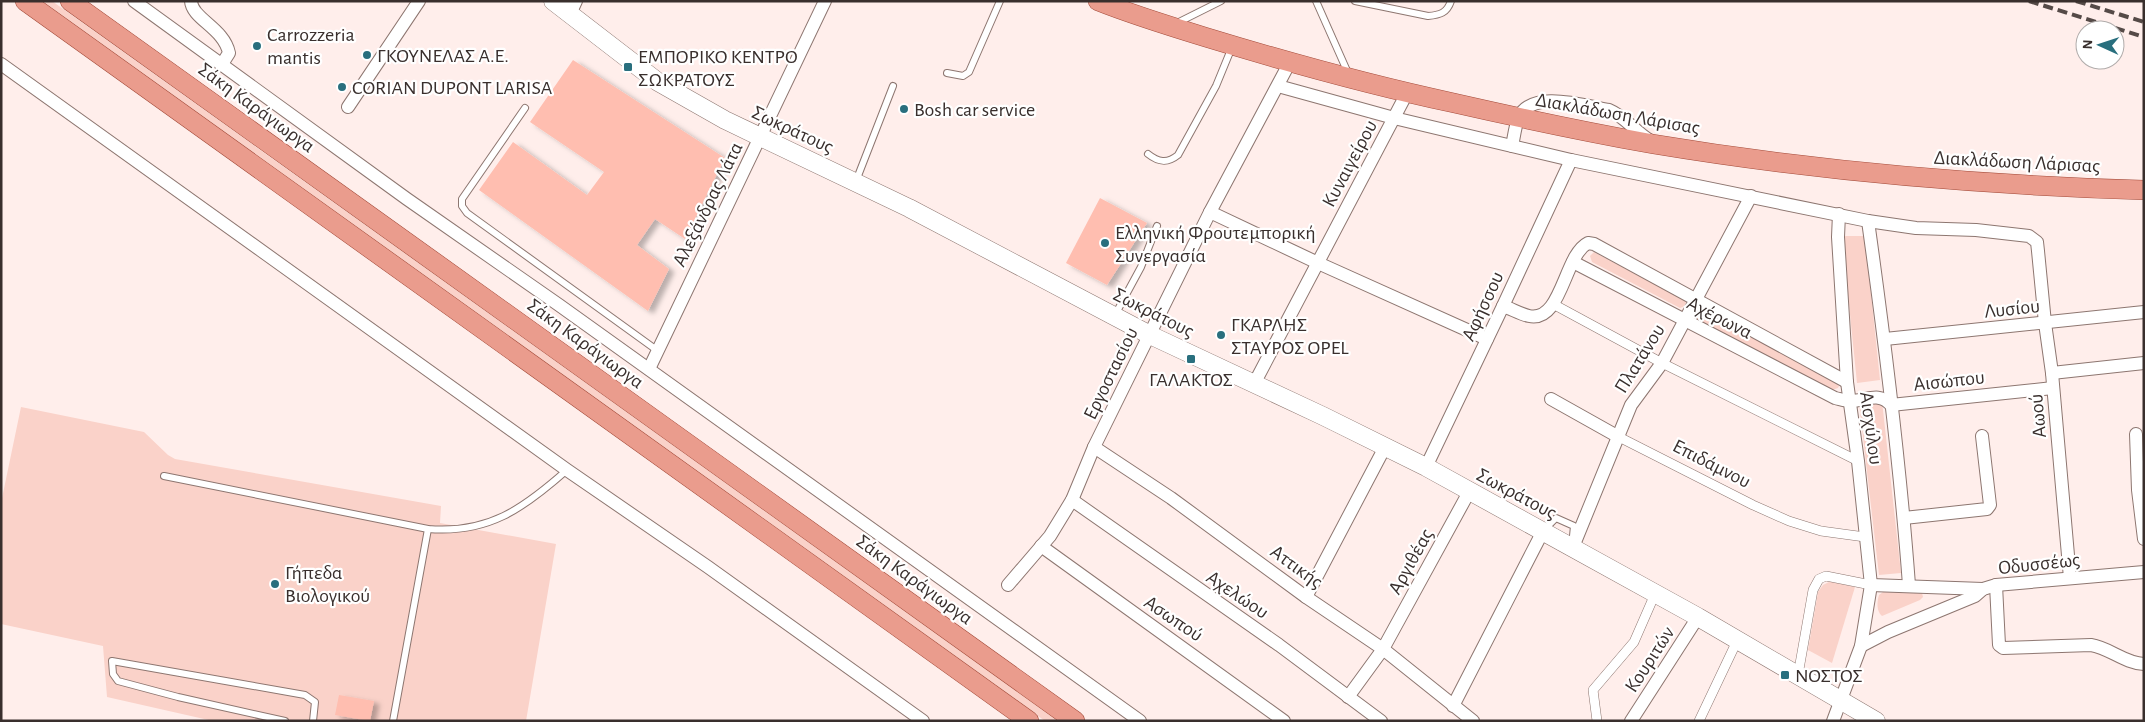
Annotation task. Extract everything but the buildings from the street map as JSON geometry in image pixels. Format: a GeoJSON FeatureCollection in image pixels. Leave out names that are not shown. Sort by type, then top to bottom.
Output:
{"type":"FeatureCollection","features":[{"type":"Feature","properties":{"kind":"main road"},"geometry":{"type":"LineString","coordinates":[[25,1],[1029,721]]}},
{"type":"Feature","properties":{"kind":"main road","name":"Σάκη Καράγιωργα"},"geometry":{"type":"LineString","coordinates":[[70,1],[1075,721]]}},
{"type":"Feature","properties":{"kind":"main road","name":"Σωκράτους"},"geometry":{"type":"LineString","coordinates":[[553,1],[573,8],[658,82],[760,138],[856,182],[1150,335],[1426,467],[1543,531],[1573,541],[1655,594],[1876,721]]}},
{"type":"Feature","properties":{"kind":"main road","name":"Διακλάδωση Λάρισας"},"geometry":{"type":"LineString","coordinates":[[1098,1],[1170,26],[1350,79],[1518,118],[1656,144],[1871,173],[2013,185],[2144,190]]}},
{"type":"Feature","properties":{"kind":"street"},"geometry":{"type":"LineString","coordinates":[[134,1],[407,199],[649,369],[1140,721]]}},
{"type":"Feature","properties":{"kind":"street"},"geometry":{"type":"LineString","coordinates":[[191,1],[193,9],[217,31],[227,46],[229,53],[222,64]]}},
{"type":"Feature","properties":{"kind":"street"},"geometry":{"type":"LineString","coordinates":[[348,107],[419,1]]}},
{"type":"Feature","properties":{"kind":"street","name":"Αλεξάνδρας Λάτα"},"geometry":{"type":"LineString","coordinates":[[649,369],[826,1]]}},
{"type":"Feature","properties":{"kind":"street","name":"Εργοστασίου"},"geometry":{"type":"LineString","coordinates":[[1008,585],[1050,536],[1072,500],[1094,448],[1210,212],[1290,62]]}},
{"type":"Feature","properties":{"kind":"street"},"geometry":{"type":"LineString","coordinates":[[1,64],[567,470],[708,567],[923,721]]}},
{"type":"Feature","properties":{"kind":"street"},"geometry":{"type":"LineString","coordinates":[[1278,86],[1394,118],[1571,160],[1868,221]]}},
{"type":"Feature","properties":{"kind":"street","name":"Κυναιγείρου"},"geometry":{"type":"LineString","coordinates":[[1254,384],[1407,93]]}},
{"type":"Feature","properties":{"kind":"street"},"geometry":{"type":"LineString","coordinates":[[1512,146],[1518,118],[1524,109],[1538,102],[1560,102],[1609,110],[1619,114],[1640,135],[1656,144]]}},
{"type":"Feature","properties":{"kind":"street","name":"Αφήσσου"},"geometry":{"type":"LineString","coordinates":[[1426,467],[1571,160]]}},
{"type":"Feature","properties":{"kind":"street","name":"Πλατάνου"},"geometry":{"type":"LineString","coordinates":[[1573,541],[1617,436],[1638,394],[1662,363],[1751,196]]}},
{"type":"Feature","properties":{"kind":"street"},"geometry":{"type":"LineString","coordinates":[[1210,212],[1487,339]]}},
{"type":"Feature","properties":{"kind":"street","name":"Αισχύλου"},"geometry":{"type":"LineString","coordinates":[[1833,721],[1861,646],[1871,585],[1851,401],[1847,382],[1838,237],[1839,214]]}},
{"type":"Feature","properties":{"kind":"street","name":"Αισχύλου"},"geometry":{"type":"LineString","coordinates":[[1868,221],[1885,339],[1904,518],[1909,585]]}},
{"type":"Feature","properties":{"kind":"street","name":"Αωού"},"geometry":{"type":"LineString","coordinates":[[1868,221],[1916,228],[1976,230],[2029,236],[2037,242],[2052,373],[2070,578]]}},
{"type":"Feature","properties":{"kind":"street","name":"Αχέρωνα"},"geometry":{"type":"LineString","coordinates":[[1847,382],[1600,245],[1588,243],[1578,250],[1573,262],[1835,398],[1851,401]]}},
{"type":"Feature","properties":{"kind":"street"},"geometry":{"type":"LineString","coordinates":[[1503,306],[1529,316],[1545,314],[1553,304],[1573,262]]}},
{"type":"Feature","properties":{"kind":"street"},"geometry":{"type":"LineString","coordinates":[[1553,304],[1662,363],[1858,461]]}},
{"type":"Feature","properties":{"kind":"street","name":"Λυσίου"},"geometry":{"type":"LineString","coordinates":[[1885,339],[2144,312]]}},
{"type":"Feature","properties":{"kind":"street"},"geometry":{"type":"LineString","coordinates":[[2052,373],[2144,362]]}},
{"type":"Feature","properties":{"kind":"street","name":"Αισώπου"},"geometry":{"type":"LineString","coordinates":[[1851,401],[1874,397],[1884,398],[1891,405],[2053,388]]}},
{"type":"Feature","properties":{"kind":"street","name":"Επιδάμνου"},"geometry":{"type":"LineString","coordinates":[[1551,399],[1617,436],[1753,505],[1789,521],[1821,531],[1865,537]]}},
{"type":"Feature","properties":{"kind":"street"},"geometry":{"type":"LineString","coordinates":[[2136,434],[2138,490],[2144,539]]}},
{"type":"Feature","properties":{"kind":"street"},"geometry":{"type":"LineString","coordinates":[[1904,518],[1987,509],[1990,505],[1982,436]]}},
{"type":"Feature","properties":{"kind":"street"},"geometry":{"type":"LineString","coordinates":[[1306,597],[1385,447]]}},
{"type":"Feature","properties":{"kind":"street","name":"Αττικής"},"geometry":{"type":"LineString","coordinates":[[1094,448],[1171,498],[1306,597],[1383,649],[1473,721]]}},
{"type":"Feature","properties":{"kind":"street","name":"Αργιθέας"},"geometry":{"type":"LineString","coordinates":[[1348,697],[1383,649],[1469,492]]}},
{"type":"Feature","properties":{"kind":"street","name":"Αχελώου"},"geometry":{"type":"LineString","coordinates":[[1072,500],[1279,645],[1381,721]]}},
{"type":"Feature","properties":{"kind":"street"},"geometry":{"type":"LineString","coordinates":[[1453,706],[1543,531]]}},
{"type":"Feature","properties":{"kind":"street","name":"Ασωπού"},"geometry":{"type":"LineString","coordinates":[[1042,546],[1284,721]]}},
{"type":"Feature","properties":{"kind":"street","name":"Οδυσσέως"},"geometry":{"type":"LineString","coordinates":[[1861,646],[1888,632],[1975,596],[1990,587],[2144,572]]}},
{"type":"Feature","properties":{"kind":"street"},"geometry":{"type":"LineString","coordinates":[[1798,675],[1813,590],[1819,579],[1826,576],[1871,585],[1990,587],[2000,645],[2003,648],[2010,650],[2091,645],[2102,647],[2129,662],[2144,664]]}},
{"type":"Feature","properties":{"kind":"street"},"geometry":{"type":"LineString","coordinates":[[1597,721],[1593,690],[1634,642],[1655,594]]}},
{"type":"Feature","properties":{"kind":"street","name":"Κουριτών"},"geometry":{"type":"LineString","coordinates":[[1631,721],[1698,617]]}},
{"type":"Feature","properties":{"kind":"street"},"geometry":{"type":"LineString","coordinates":[[1699,721],[1737,641]]}},
{"type":"Feature","properties":{"kind":"lane"},"geometry":{"type":"LineString","coordinates":[[947,73],[963,76],[969,72],[1000,1]]}},
{"type":"Feature","properties":{"kind":"lane"},"geometry":{"type":"LineString","coordinates":[[1170,26],[1221,1]]}},
{"type":"Feature","properties":{"kind":"lane"},"geometry":{"type":"LineString","coordinates":[[1316,1],[1350,79]]}},
{"type":"Feature","properties":{"kind":"lane"},"geometry":{"type":"LineString","coordinates":[[1355,1],[1428,16],[1438,16],[1444,13],[1451,1]]}},
{"type":"Feature","properties":{"kind":"lane"},"geometry":{"type":"LineString","coordinates":[[1148,154],[1156,160],[1163,162],[1178,156],[1216,86],[1233,45]]}},
{"type":"Feature","properties":{"kind":"lane"},"geometry":{"type":"LineString","coordinates":[[856,182],[893,86]]}},
{"type":"Feature","properties":{"kind":"lane"},"geometry":{"type":"LineString","coordinates":[[525,108],[462,199],[462,206],[467,213],[658,351]]}},
{"type":"Feature","properties":{"kind":"lane"},"geometry":{"type":"LineString","coordinates":[[1114,316],[1141,267],[1157,226]]}},
{"type":"Feature","properties":{"kind":"lane"},"geometry":{"type":"LineString","coordinates":[[164,476],[428,529],[455,531],[468,529],[498,519],[525,505],[567,470]]}},
{"type":"Feature","properties":{"kind":"lane"},"geometry":{"type":"LineString","coordinates":[[393,721],[428,529]]}},
{"type":"Feature","properties":{"kind":"lane"},"geometry":{"type":"LineString","coordinates":[[285,721],[178,697],[118,681],[114,674],[112,660],[305,695],[315,702],[313,721]]}},
{"type":"Feature","properties":{"kind":"shaded area"},"geometry":{"type":"Polygon","coordinates":[[[41,1],[52,1],[1059,721],[1045,721],[41,1]]]}},
{"type":"Feature","properties":{"kind":"shaded area"},"geometry":{"type":"Polygon","coordinates":[[[1842,236],[1865,236],[1880,380],[1857,383],[1842,236]]]}},
{"type":"Feature","properties":{"kind":"shaded area"},"geometry":{"type":"Polygon","coordinates":[[[1594,252],[1684,300],[1686,302],[1685,306],[1680,308],[1592,262],[1590,256],[1594,252]]]}},
{"type":"Feature","properties":{"kind":"shaded area"},"geometry":{"type":"Polygon","coordinates":[[[1699,309],[1836,382],[1839,386],[1838,388],[1832,390],[1697,319],[1695,313],[1699,309]]]}},
{"type":"Feature","properties":{"kind":"shaded area"},"geometry":{"type":"Polygon","coordinates":[[[1882,401],[1901,573],[1879,575],[1859,403],[1882,401]]]}},
{"type":"Feature","properties":{"kind":"shaded area","name":"Γήπεδα Βιολογικού"},"geometry":{"type":"Polygon","coordinates":[[[21,407],[144,432],[168,455],[175,459],[441,506],[440,523],[556,544],[526,721],[213,721],[107,697],[103,646],[1,624],[1,503],[21,407]]]}},
{"type":"Feature","properties":{"kind":"shaded area"},"geometry":{"type":"Polygon","coordinates":[[[1831,581],[1855,587],[1832,663],[1808,650],[1818,592],[1823,585],[1831,581]]]}},
{"type":"Feature","properties":{"kind":"shaded area"},"geometry":{"type":"Polygon","coordinates":[[[1883,592],[1922,593],[1923,597],[1882,616],[1877,603],[1879,595],[1883,592]]]}},
{"type":"Feature","properties":{"kind":"railway"},"geometry":{"type":"LineString","coordinates":[[2029,1],[2144,37]]}},
{"type":"Feature","properties":{"kind":"railway"},"geometry":{"type":"LineString","coordinates":[[2076,1],[2144,22]]}},
{"type":"Feature","properties":{"kind":"place","name":"Carrozzeria mantis"},"geometry":{"type":"Point","coordinates":[257,46]}},
{"type":"Feature","properties":{"kind":"place","name":"ΓΚΟΥΝΕΛΑΣ Α.Ε."},"geometry":{"type":"Point","coordinates":[367,55]}},
{"type":"Feature","properties":{"kind":"place","name":"ΕΜΠΟΡΙΚΟ ΚΕΝΤΡΟ ΣΩΚΡΑΤΟΥΣ"},"geometry":{"type":"Point","coordinates":[628,67]}},
{"type":"Feature","properties":{"kind":"place","name":"CORIAN DUPONT LARISA"},"geometry":{"type":"Point","coordinates":[342,87]}},
{"type":"Feature","properties":{"kind":"place","name":"Bosh car service"},"geometry":{"type":"Point","coordinates":[904,109]}},
{"type":"Feature","properties":{"kind":"place","name":"Ελληνική Φρουτεμπορική Συνεργασία"},"geometry":{"type":"Point","coordinates":[1105,243]}},
{"type":"Feature","properties":{"kind":"place","name":"ΓΚΑΡΛΗΣ ΣΤΑΥΡΟΣ OPEL"},"geometry":{"type":"Point","coordinates":[1221,335]}},
{"type":"Feature","properties":{"kind":"place","name":"ΓΑΛΑΚΤΟΣ"},"geometry":{"type":"Point","coordinates":[1191,359]}},
{"type":"Feature","properties":{"kind":"place","name":"Γήπεδα Βιολογικού"},"geometry":{"type":"Point","coordinates":[275,584]}},
{"type":"Feature","properties":{"kind":"place","name":"ΝΟΣΤΟΣ"},"geometry":{"type":"Point","coordinates":[1785,675]}}]}
